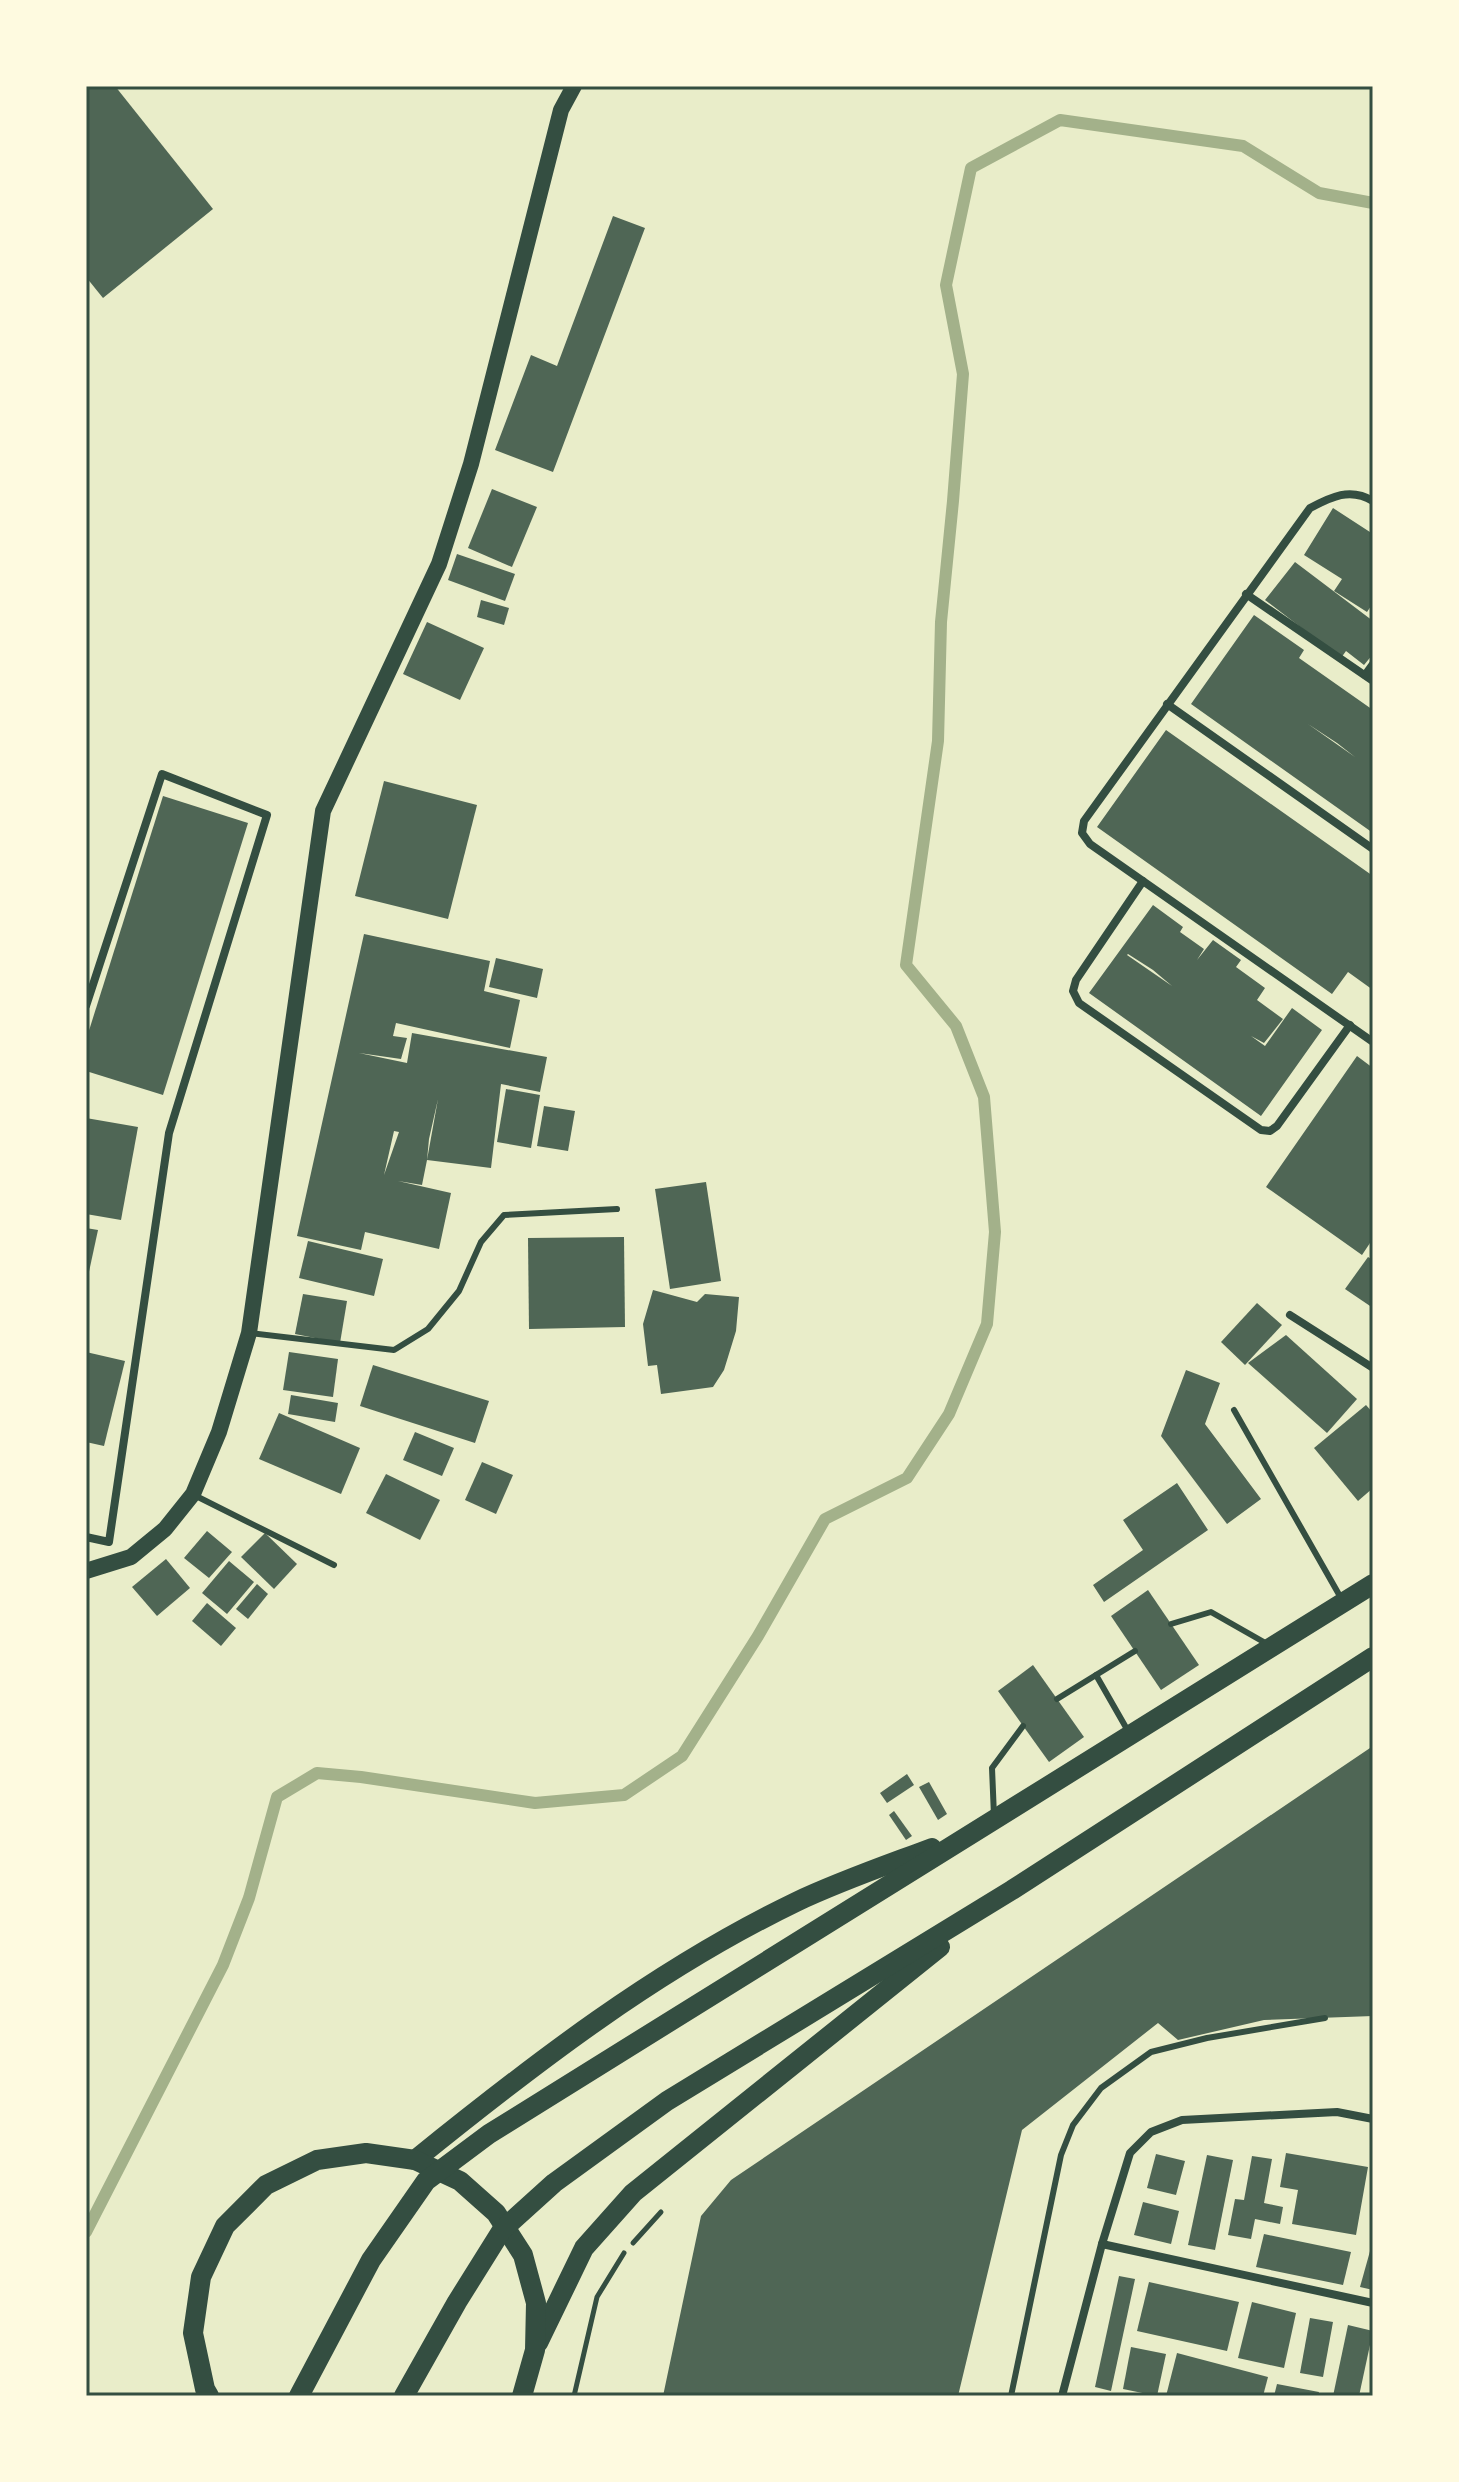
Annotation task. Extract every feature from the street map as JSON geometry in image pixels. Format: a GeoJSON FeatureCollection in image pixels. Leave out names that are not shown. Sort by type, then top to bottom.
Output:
{"type":"FeatureCollection","features":[{"type":"Feature","properties":{"kind":"main road"},"geometry":{"type":"LineString","coordinates":[[86,1571],[131,1557],[165,1529],[193,1494],[219,1432],[249,1333],[323,811],[439,564],[471,464],[561,110],[574,86]]}},
{"type":"Feature","properties":{"kind":"main road"},"geometry":{"type":"LineString","coordinates":[[299,2396],[371,2260],[426,2181],[489,2134],[1373,1584]]}},
{"type":"Feature","properties":{"kind":"main road"},"geometry":{"type":"LineString","coordinates":[[404,2396],[502,2230],[554,2183],[667,2101],[1012,1890],[1373,1657]]}},
{"type":"Feature","properties":{"kind":"main road"},"geometry":{"type":"LineString","coordinates":[[415,2160],[514,2080],[641,1990],[713,1946],[798,1901],[988,1824]]}},
{"type":"Feature","properties":{"kind":"main road"},"geometry":{"type":"LineString","coordinates":[[522,2396],[535,2350],[584,2248],[633,2193],[1012,1890]]}},
{"type":"Feature","properties":{"kind":"main road"},"geometry":{"type":"LineString","coordinates":[[206,2394],[193,2333],[201,2277],[225,2226],[266,2185],[317,2160],[366,2153],[415,2160],[460,2181],[496,2213],[523,2255],[536,2303],[535,2350]]}},
{"type":"Feature","properties":{"kind":"street"},"geometry":{"type":"LineString","coordinates":[[1373,501],[1366,497],[1336,494],[1310,508],[1084,821],[1082,833],[1090,844],[1373,1042]]}},
{"type":"Feature","properties":{"kind":"street"},"geometry":{"type":"LineString","coordinates":[[1246,594],[1373,681]]}},
{"type":"Feature","properties":{"kind":"street"},"geometry":{"type":"LineString","coordinates":[[1365,675],[1373,664]]}},
{"type":"Feature","properties":{"kind":"street"},"geometry":{"type":"LineString","coordinates":[[1167,704],[1373,849]]}},
{"type":"Feature","properties":{"kind":"street"},"geometry":{"type":"LineString","coordinates":[[86,1006],[162,774],[267,815],[169,1133],[109,1542],[86,1537]]}},
{"type":"Feature","properties":{"kind":"street"},"geometry":{"type":"LineString","coordinates":[[1143,881],[1076,980],[1073,991],[1079,1003],[1261,1130],[1270,1131],[1277,1126],[1350,1025]]}},
{"type":"Feature","properties":{"kind":"street"},"geometry":{"type":"LineString","coordinates":[[1290,1315],[1373,1368]]}},
{"type":"Feature","properties":{"kind":"street"},"geometry":{"type":"LineString","coordinates":[[1062,2396],[1102,2244],[1130,2153],[1151,2132],[1182,2120],[1337,2112],[1373,2119]]}},
{"type":"Feature","properties":{"kind":"street"},"geometry":{"type":"LineString","coordinates":[[1102,2244],[1373,2303]]}},
{"type":"Feature","properties":{"kind":"lane"},"geometry":{"type":"LineString","coordinates":[[249,1333],[394,1350],[428,1329],[459,1291],[481,1242],[504,1215],[617,1209]]}},
{"type":"Feature","properties":{"kind":"lane"},"geometry":{"type":"LineString","coordinates":[[1234,1410],[1343,1603]]}},
{"type":"Feature","properties":{"kind":"lane"},"geometry":{"type":"LineString","coordinates":[[193,1494],[334,1565]]}},
{"type":"Feature","properties":{"kind":"lane"},"geometry":{"type":"LineString","coordinates":[[1171,1624],[1211,1612],[1272,1647]]}},
{"type":"Feature","properties":{"kind":"lane"},"geometry":{"type":"LineString","coordinates":[[1057,1699],[1135,1651]]}},
{"type":"Feature","properties":{"kind":"lane"},"geometry":{"type":"LineString","coordinates":[[1096,1675],[1130,1735]]}},
{"type":"Feature","properties":{"kind":"lane"},"geometry":{"type":"LineString","coordinates":[[988,1824],[992,1768],[1023,1726]]}},
{"type":"Feature","properties":{"kind":"lane"},"geometry":{"type":"LineString","coordinates":[[1011,2396],[1061,2155],[1073,2125],[1101,2088],[1151,2052],[1207,2038],[1325,2018]]}},
{"type":"Feature","properties":{"kind":"path"},"geometry":{"type":"LineString","coordinates":[[574,2396],[597,2297],[621,2257],[671,2202]]}},
{"type":"Feature","properties":{"kind":"building"},"geometry":{"type":"Polygon","coordinates":[[[86,86],[115,86],[213,209],[103,298],[86,277],[86,86]]]}},
{"type":"Feature","properties":{"kind":"building"},"geometry":{"type":"Polygon","coordinates":[[[613,216],[645,228],[553,472],[495,450],[531,355],[557,366],[613,216]]]}},
{"type":"Feature","properties":{"kind":"building"},"geometry":{"type":"Polygon","coordinates":[[[492,489],[537,507],[512,567],[468,548],[492,489]]]}},
{"type":"Feature","properties":{"kind":"building"},"geometry":{"type":"Polygon","coordinates":[[[1333,508],[1373,534],[1373,603],[1367,612],[1334,591],[1342,579],[1304,555],[1333,508]]]}},
{"type":"Feature","properties":{"kind":"building"},"geometry":{"type":"Polygon","coordinates":[[[457,554],[515,574],[505,601],[448,580],[457,554]]]}},
{"type":"Feature","properties":{"kind":"building"},"geometry":{"type":"Polygon","coordinates":[[[1295,562],[1373,621],[1373,654],[1364,665],[1346,651],[1341,658],[1265,600],[1295,562]]]}},
{"type":"Feature","properties":{"kind":"building"},"geometry":{"type":"Polygon","coordinates":[[[481,600],[509,608],[504,625],[477,617],[481,600]]]}},
{"type":"Feature","properties":{"kind":"building"},"geometry":{"type":"Polygon","coordinates":[[[1254,615],[1304,650],[1299,658],[1373,710],[1373,833],[1191,704],[1254,615]]]}},
{"type":"Feature","properties":{"kind":"building"},"geometry":{"type":"Polygon","coordinates":[[[427,622],[484,648],[460,700],[403,674],[427,622]]]}},
{"type":"Feature","properties":{"kind":"building"},"geometry":{"type":"Polygon","coordinates":[[[1166,730],[1373,876],[1373,990],[1348,972],[1332,994],[1097,827],[1166,730]]]}},
{"type":"Feature","properties":{"kind":"building"},"geometry":{"type":"Polygon","coordinates":[[[384,781],[477,805],[448,919],[355,896],[384,781]]]}},
{"type":"Feature","properties":{"kind":"building"},"geometry":{"type":"Polygon","coordinates":[[[163,796],[248,823],[163,1095],[86,1071],[86,1040],[163,796]]]}},
{"type":"Feature","properties":{"kind":"building"},"geometry":{"type":"Polygon","coordinates":[[[1153,905],[1183,927],[1180,932],[1204,949],[1197,960],[1213,940],[1241,960],[1236,967],[1265,988],[1257,1000],[1283,1019],[1264,1043],[1251,1036],[1265,1046],[1292,1008],[1322,1030],[1261,1116],[1089,993],[1153,905]],[[1128,954],[1127,955],[1172,986],[1128,954]]]}},
{"type":"Feature","properties":{"kind":"building"},"geometry":{"type":"Polygon","coordinates":[[[364,934],[490,961],[484,991],[520,1000],[510,1048],[396,1023],[393,1036],[407,1038],[401,1059],[359,1053],[407,1063],[412,1033],[547,1057],[540,1092],[501,1084],[491,1168],[427,1160],[422,1185],[398,1181],[451,1193],[439,1249],[365,1232],[361,1250],[297,1236],[364,934]],[[438,1099],[429,1139],[427,1160],[438,1099]],[[394,1131],[384,1175],[399,1132],[394,1131]]]}},
{"type":"Feature","properties":{"kind":"building"},"geometry":{"type":"Polygon","coordinates":[[[496,958],[543,969],[537,998],[489,987],[496,958]]]}},
{"type":"Feature","properties":{"kind":"building"},"geometry":{"type":"Polygon","coordinates":[[[1357,1056],[1373,1068],[1373,1245],[1370,1243],[1362,1255],[1266,1187],[1357,1056]]]}},
{"type":"Feature","properties":{"kind":"building"},"geometry":{"type":"Polygon","coordinates":[[[506,1089],[540,1095],[531,1148],[497,1142],[506,1089]]]}},
{"type":"Feature","properties":{"kind":"building"},"geometry":{"type":"Polygon","coordinates":[[[544,1106],[575,1111],[568,1151],[537,1146],[544,1106]]]}},
{"type":"Feature","properties":{"kind":"building"},"geometry":{"type":"Polygon","coordinates":[[[86,1118],[138,1127],[121,1220],[86,1214],[86,1118]]]}},
{"type":"Feature","properties":{"kind":"building"},"geometry":{"type":"Polygon","coordinates":[[[706,1182],[721,1281],[670,1289],[655,1189],[706,1182]]]}},
{"type":"Feature","properties":{"kind":"building"},"geometry":{"type":"Polygon","coordinates":[[[86,1228],[98,1230],[87,1281],[86,1280],[86,1228]]]}},
{"type":"Feature","properties":{"kind":"building"},"geometry":{"type":"Polygon","coordinates":[[[624,1237],[625,1327],[529,1329],[528,1238],[624,1237]]]}},
{"type":"Feature","properties":{"kind":"building"},"geometry":{"type":"Polygon","coordinates":[[[308,1241],[383,1259],[374,1296],[299,1278],[308,1241]]]}},
{"type":"Feature","properties":{"kind":"building"},"geometry":{"type":"Polygon","coordinates":[[[1368,1257],[1373,1260],[1373,1308],[1345,1289],[1368,1257]]]}},
{"type":"Feature","properties":{"kind":"building"},"geometry":{"type":"Polygon","coordinates":[[[653,1290],[697,1302],[705,1294],[739,1297],[736,1331],[724,1370],[713,1387],[661,1394],[657,1365],[648,1366],[643,1324],[653,1290]]]}},
{"type":"Feature","properties":{"kind":"building"},"geometry":{"type":"Polygon","coordinates":[[[303,1294],[347,1301],[340,1343],[295,1334],[303,1294]]]}},
{"type":"Feature","properties":{"kind":"building"},"geometry":{"type":"Polygon","coordinates":[[[1257,1303],[1282,1325],[1245,1365],[1221,1342],[1257,1303]]]}},
{"type":"Feature","properties":{"kind":"building"},"geometry":{"type":"Polygon","coordinates":[[[1286,1335],[1357,1399],[1327,1433],[1248,1363],[1286,1335]]]}},
{"type":"Feature","properties":{"kind":"building"},"geometry":{"type":"Polygon","coordinates":[[[86,1352],[125,1361],[104,1446],[86,1442],[86,1352]]]}},
{"type":"Feature","properties":{"kind":"building"},"geometry":{"type":"Polygon","coordinates":[[[289,1352],[338,1359],[333,1397],[283,1390],[289,1352]]]}},
{"type":"Feature","properties":{"kind":"building"},"geometry":{"type":"Polygon","coordinates":[[[373,1365],[489,1401],[475,1443],[360,1406],[373,1365]]]}},
{"type":"Feature","properties":{"kind":"building"},"geometry":{"type":"Polygon","coordinates":[[[1186,1370],[1220,1383],[1205,1424],[1261,1499],[1227,1524],[1161,1436],[1186,1370]]]}},
{"type":"Feature","properties":{"kind":"building"},"geometry":{"type":"Polygon","coordinates":[[[291,1395],[338,1403],[335,1422],[288,1414],[291,1395]]]}},
{"type":"Feature","properties":{"kind":"building"},"geometry":{"type":"Polygon","coordinates":[[[1366,1405],[1373,1413],[1373,1488],[1358,1501],[1314,1448],[1366,1405]]]}},
{"type":"Feature","properties":{"kind":"building"},"geometry":{"type":"Polygon","coordinates":[[[279,1413],[360,1448],[341,1494],[259,1459],[279,1413]]]}},
{"type":"Feature","properties":{"kind":"building"},"geometry":{"type":"Polygon","coordinates":[[[415,1432],[454,1448],[442,1476],[403,1460],[415,1432]]]}},
{"type":"Feature","properties":{"kind":"building"},"geometry":{"type":"Polygon","coordinates":[[[482,1462],[513,1475],[496,1514],[465,1500],[482,1462]]]}},
{"type":"Feature","properties":{"kind":"building"},"geometry":{"type":"Polygon","coordinates":[[[386,1474],[440,1500],[420,1540],[366,1513],[386,1474]]]}},
{"type":"Feature","properties":{"kind":"building"},"geometry":{"type":"Polygon","coordinates":[[[1177,1483],[1208,1530],[1104,1602],[1093,1585],[1143,1550],[1123,1520],[1177,1483]]]}},
{"type":"Feature","properties":{"kind":"building"},"geometry":{"type":"Polygon","coordinates":[[[207,1531],[232,1552],[209,1578],[184,1558],[207,1531]]]}},
{"type":"Feature","properties":{"kind":"building"},"geometry":{"type":"Polygon","coordinates":[[[265,1533],[297,1564],[274,1589],[241,1557],[265,1533]]]}},
{"type":"Feature","properties":{"kind":"building"},"geometry":{"type":"Polygon","coordinates":[[[166,1559],[190,1588],[157,1616],[132,1587],[166,1559]]]}},
{"type":"Feature","properties":{"kind":"building"},"geometry":{"type":"Polygon","coordinates":[[[229,1561],[254,1582],[227,1614],[202,1593],[229,1561]]]}},
{"type":"Feature","properties":{"kind":"building"},"geometry":{"type":"Polygon","coordinates":[[[257,1584],[268,1594],[248,1619],[236,1609],[257,1584]]]}},
{"type":"Feature","properties":{"kind":"building"},"geometry":{"type":"Polygon","coordinates":[[[1148,1590],[1199,1665],[1161,1690],[1111,1616],[1148,1590]]]}},
{"type":"Feature","properties":{"kind":"building"},"geometry":{"type":"Polygon","coordinates":[[[207,1603],[236,1628],[221,1646],[192,1621],[207,1603]]]}},
{"type":"Feature","properties":{"kind":"building"},"geometry":{"type":"Polygon","coordinates":[[[1033,1665],[1084,1737],[1049,1762],[998,1691],[1033,1665]]]}},
{"type":"Feature","properties":{"kind":"building"},"geometry":{"type":"Polygon","coordinates":[[[1373,1746],[1373,2016],[1264,2020],[1178,2040],[1158,2023],[1022,2130],[958,2396],[663,2396],[701,2216],[731,2180],[1373,1746]]]}},
{"type":"Feature","properties":{"kind":"building"},"geometry":{"type":"Polygon","coordinates":[[[907,1774],[914,1785],[887,1803],[880,1793],[907,1774]]]}},
{"type":"Feature","properties":{"kind":"building"},"geometry":{"type":"Polygon","coordinates":[[[929,1782],[947,1814],[938,1820],[919,1787],[929,1782]]]}},
{"type":"Feature","properties":{"kind":"building"},"geometry":{"type":"Polygon","coordinates":[[[894,1811],[912,1836],[906,1840],[889,1815],[894,1811]]]}},
{"type":"Feature","properties":{"kind":"building"},"geometry":{"type":"Polygon","coordinates":[[[1286,2153],[1368,2167],[1356,2235],[1292,2224],[1298,2190],[1280,2187],[1286,2153]]]}},
{"type":"Feature","properties":{"kind":"building"},"geometry":{"type":"Polygon","coordinates":[[[1156,2154],[1185,2161],[1176,2195],[1147,2188],[1156,2154]]]}},
{"type":"Feature","properties":{"kind":"building"},"geometry":{"type":"Polygon","coordinates":[[[1207,2155],[1233,2160],[1215,2250],[1188,2245],[1207,2155]]]}},
{"type":"Feature","properties":{"kind":"building"},"geometry":{"type":"Polygon","coordinates":[[[1252,2156],[1272,2159],[1264,2203],[1283,2207],[1280,2224],[1255,2219],[1251,2239],[1228,2235],[1235,2199],[1244,2200],[1252,2156]]]}},
{"type":"Feature","properties":{"kind":"building"},"geometry":{"type":"Polygon","coordinates":[[[1143,2202],[1179,2211],[1171,2244],[1134,2235],[1143,2202]]]}},
{"type":"Feature","properties":{"kind":"building"},"geometry":{"type":"Polygon","coordinates":[[[1264,2234],[1351,2252],[1343,2285],[1256,2267],[1264,2234]]]}},
{"type":"Feature","properties":{"kind":"building"},"geometry":{"type":"Polygon","coordinates":[[[1373,2244],[1373,2290],[1360,2287],[1373,2244]]]}},
{"type":"Feature","properties":{"kind":"building"},"geometry":{"type":"Polygon","coordinates":[[[1119,2276],[1135,2279],[1111,2391],[1095,2387],[1119,2276]]]}},
{"type":"Feature","properties":{"kind":"building"},"geometry":{"type":"Polygon","coordinates":[[[1149,2282],[1239,2302],[1227,2351],[1137,2331],[1149,2282]]]}},
{"type":"Feature","properties":{"kind":"building"},"geometry":{"type":"Polygon","coordinates":[[[1252,2302],[1296,2313],[1284,2368],[1238,2358],[1252,2302]]]}},
{"type":"Feature","properties":{"kind":"building"},"geometry":{"type":"Polygon","coordinates":[[[1310,2318],[1333,2322],[1323,2377],[1300,2373],[1310,2318]]]}},
{"type":"Feature","properties":{"kind":"building"},"geometry":{"type":"Polygon","coordinates":[[[1348,2325],[1373,2331],[1359,2396],[1333,2396],[1348,2325]]]}},
{"type":"Feature","properties":{"kind":"building"},"geometry":{"type":"Polygon","coordinates":[[[1131,2347],[1166,2354],[1157,2396],[1123,2389],[1131,2347]]]}},
{"type":"Feature","properties":{"kind":"building"},"geometry":{"type":"Polygon","coordinates":[[[1177,2353],[1268,2377],[1263,2396],[1166,2396],[1177,2353]]]}},
{"type":"Feature","properties":{"kind":"building"},"geometry":{"type":"Polygon","coordinates":[[[1277,2384],[1319,2392],[1318,2396],[1274,2396],[1277,2384]]]}},
{"type":"Feature","properties":{"kind":"waterway"},"geometry":{"type":"LineString","coordinates":[[86,2232],[223,1965],[249,1898],[277,1797],[317,1773],[535,1803],[624,1795],[682,1756],[758,1636],[825,1519],[907,1478],[949,1414],[987,1324],[995,1232],[984,1097],[956,1026],[906,965],[938,741],[941,622],[963,374],[946,285],[971,168],[1060,120],[1243,146],[1319,193],[1373,203]]}}]}
